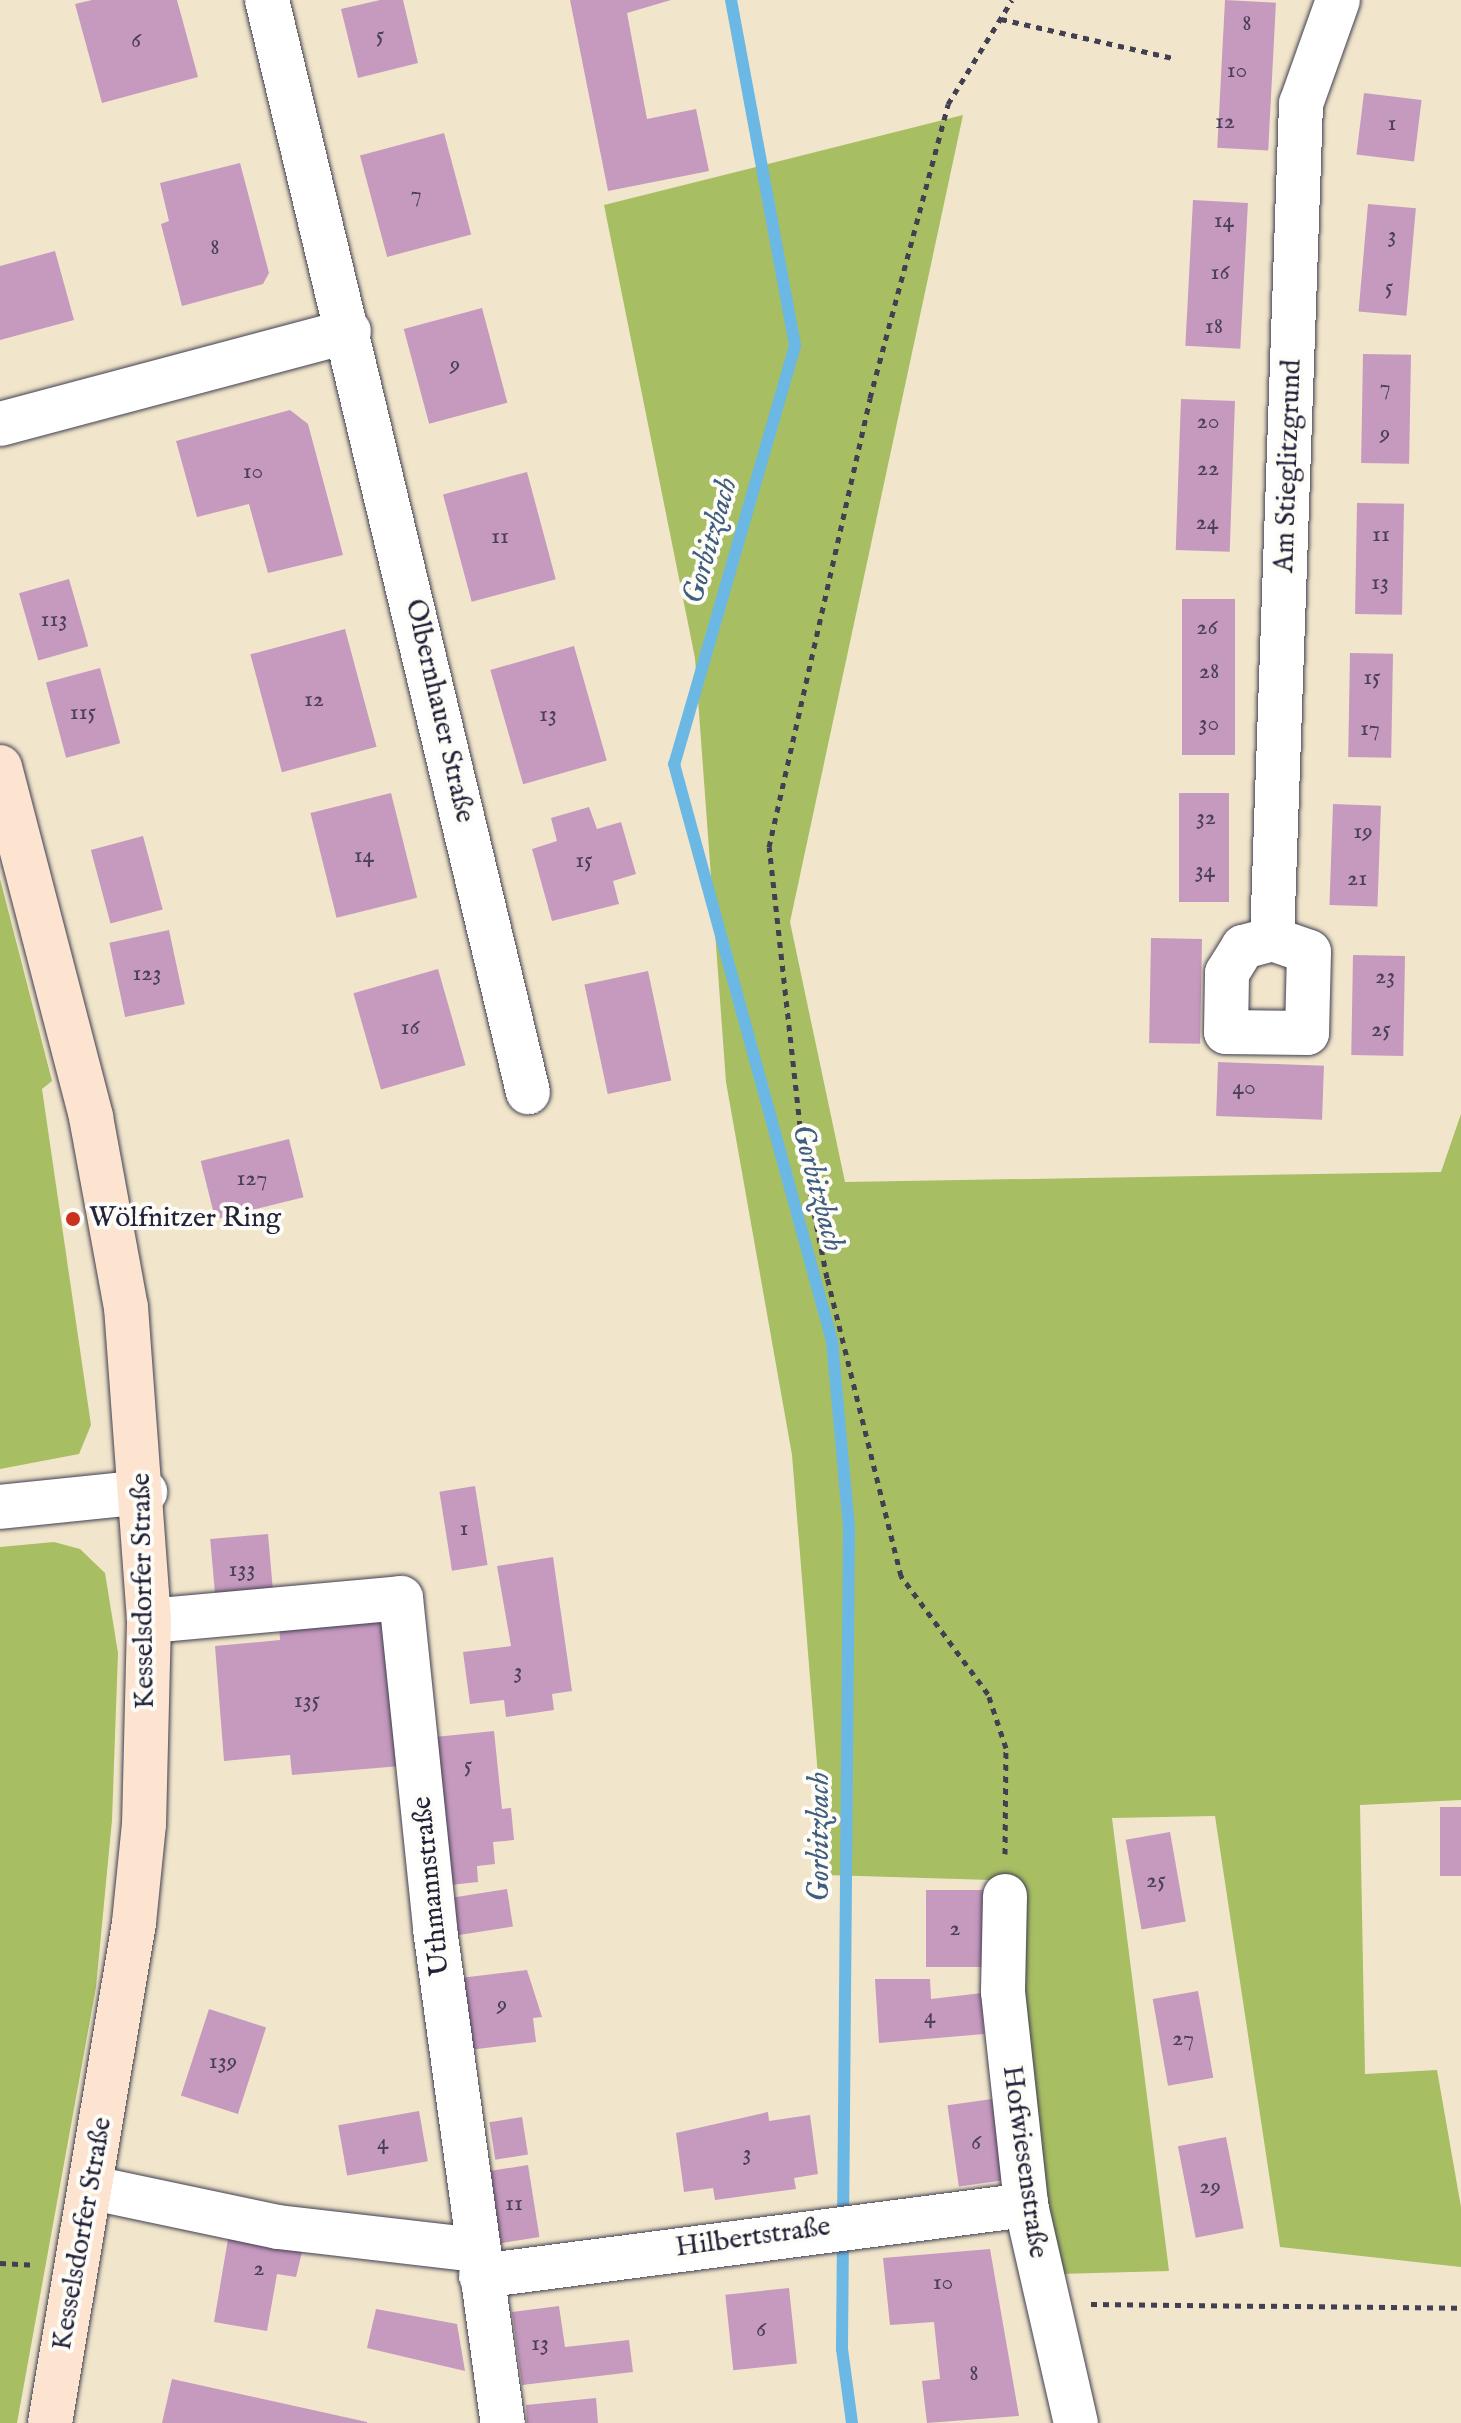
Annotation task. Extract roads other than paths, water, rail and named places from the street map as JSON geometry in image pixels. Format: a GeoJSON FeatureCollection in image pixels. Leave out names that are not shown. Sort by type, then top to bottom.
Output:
{"type":"FeatureCollection","features":[{"type":"Feature","properties":{"kind":"main road","name":"Kesselsdorfer Straße"},"geometry":{"type":"LineString","coordinates":[[0,767],[91,1117],[126,1307],[145,1492],[149,1621],[144,1824],[93,2188],[50,2423]]}},
{"type":"Feature","properties":{"kind":"street","name":"Olbernhauer Straße"},"geometry":{"type":"LineString","coordinates":[[267,0],[349,331],[528,1092]]}},
{"type":"Feature","properties":{"kind":"street","name":"Am Stieglitzgrund"},"geometry":{"type":"LineString","coordinates":[[1272,939],[1301,104],[1338,0]]}},
{"type":"Feature","properties":{"kind":"street"},"geometry":{"type":"LineString","coordinates":[[0,424],[349,331]]}},
{"type":"Feature","properties":{"kind":"street"},"geometry":{"type":"LineString","coordinates":[[0,1507],[145,1492]]}},
{"type":"Feature","properties":{"kind":"street","name":"Uthmannstraße"},"geometry":{"type":"LineString","coordinates":[[149,1621],[401,1598],[480,2263],[503,2423]]}},
{"type":"Feature","properties":{"kind":"street","name":"Hofwiesenstraße"},"geometry":{"type":"LineString","coordinates":[[1005,1896],[1003,1992],[1026,2205],[1076,2423]]}},
{"type":"Feature","properties":{"kind":"street","name":"Hilbertstraße"},"geometry":{"type":"LineString","coordinates":[[93,2188],[278,2227],[480,2263],[1026,2205]]}},
{"type":"Feature","properties":{"kind":"waterway","name":"Gorbitzbach"},"geometry":{"type":"LineString","coordinates":[[731,0],[795,346],[674,764],[832,1341],[849,1529],[842,2349],[852,2423]]}},
{"type":"Feature","properties":{"kind":"place","name":"Wölfnitzer Ring"},"geometry":{"type":"Point","coordinates":[73,1219]}}]}
